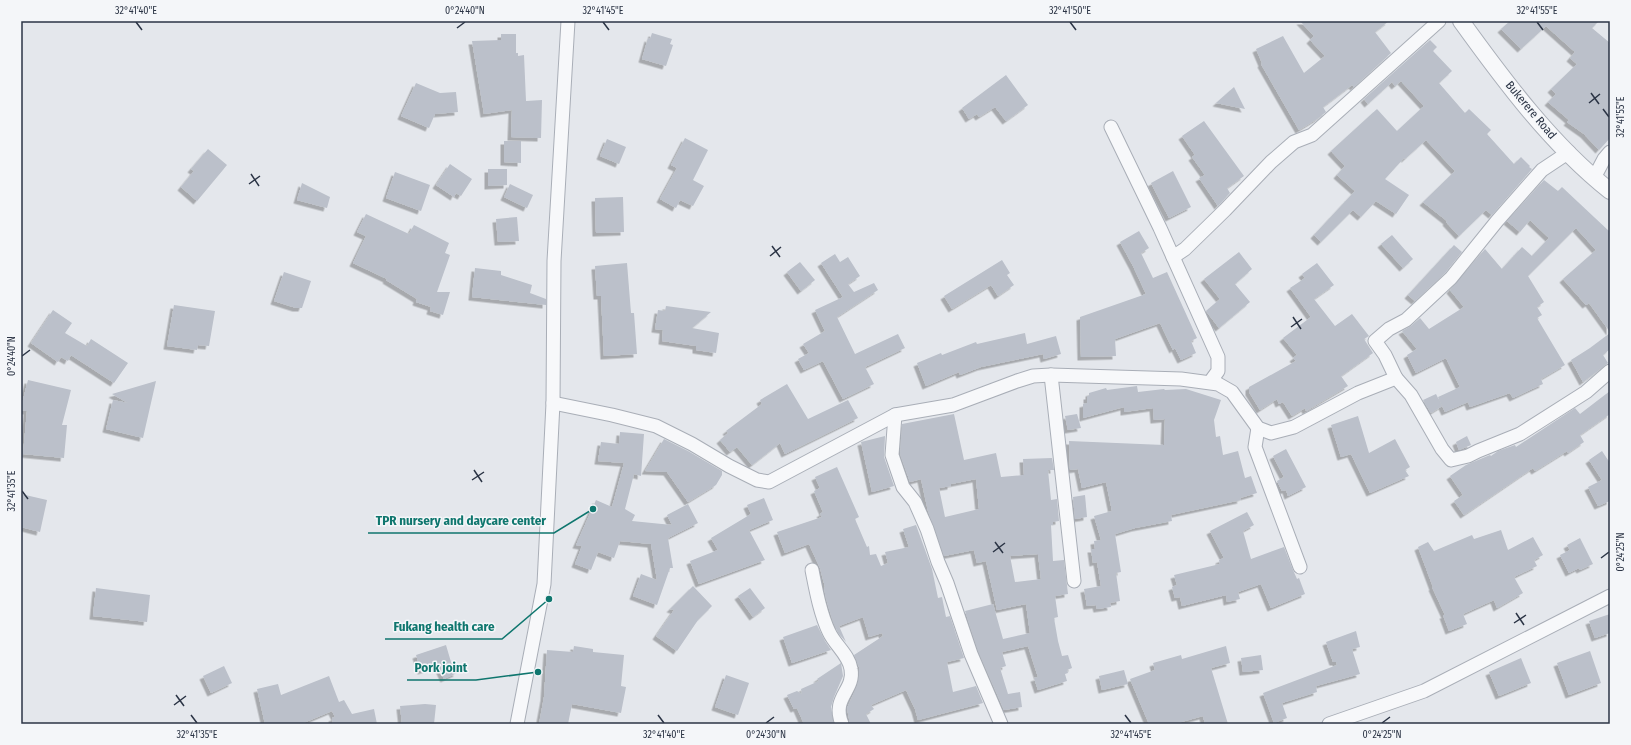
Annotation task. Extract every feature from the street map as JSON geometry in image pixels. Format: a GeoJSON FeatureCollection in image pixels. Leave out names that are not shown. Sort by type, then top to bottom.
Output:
{"type":"FeatureCollection","features":[{"type":"Feature","properties":{"kind":"street"},"geometry":{"type":"LineString","coordinates":[[517,724],[544,584],[553,403],[554,261],[568,21]]}},
{"type":"Feature","properties":{"kind":"street"},"geometry":{"type":"LineString","coordinates":[[1173,257],[1185,249],[1271,162],[1294,142],[1312,135],[1439,21]]}},
{"type":"Feature","properties":{"kind":"street","name":"Bukerere Road"},"geometry":{"type":"LineString","coordinates":[[1461,21],[1540,124],[1594,178],[1610,191]]}},
{"type":"Feature","properties":{"kind":"street"},"geometry":{"type":"LineString","coordinates":[[1111,127],[1173,257],[1218,357],[1218,371],[1210,382]]}},
{"type":"Feature","properties":{"kind":"street"},"geometry":{"type":"LineString","coordinates":[[1569,152],[1542,170],[1497,221],[1451,278],[1406,320],[1389,329],[1375,341],[1386,355],[1396,378],[1411,395],[1442,449],[1451,460],[1468,456],[1478,450],[1520,434],[1586,392],[1610,371]]}},
{"type":"Feature","properties":{"kind":"street"},"geometry":{"type":"LineString","coordinates":[[1594,178],[1604,159],[1610,152]]}},
{"type":"Feature","properties":{"kind":"street"},"geometry":{"type":"LineString","coordinates":[[553,403],[656,426],[757,480],[769,482],[895,415],[953,406],[1033,376],[1051,375],[1181,379],[1210,382],[1218,384],[1232,392],[1258,428],[1271,433],[1294,427],[1358,393],[1396,378]]}},
{"type":"Feature","properties":{"kind":"street"},"geometry":{"type":"LineString","coordinates":[[1051,375],[1074,581]]}},
{"type":"Feature","properties":{"kind":"street"},"geometry":{"type":"LineString","coordinates":[[895,415],[892,455],[903,487],[916,502],[927,529],[971,654],[1001,724]]}},
{"type":"Feature","properties":{"kind":"street"},"geometry":{"type":"LineString","coordinates":[[1258,428],[1255,447],[1300,567]]}},
{"type":"Feature","properties":{"kind":"street"},"geometry":{"type":"LineString","coordinates":[[812,570],[816,595],[829,632],[846,657],[851,668],[852,679],[840,702],[838,714],[842,724]]}},
{"type":"Feature","properties":{"kind":"street"},"geometry":{"type":"LineString","coordinates":[[1336,723],[1424,691],[1610,596]]}},
{"type":"Feature","properties":{"kind":"building"},"geometry":{"type":"Polygon","coordinates":[[[1300,21],[1389,21],[1375,32],[1391,53],[1354,87],[1352,85],[1323,107],[1326,112],[1299,130],[1261,64],[1262,63],[1256,49],[1283,36],[1304,73],[1325,56],[1310,40],[1314,36],[1300,21]]]}},
{"type":"Feature","properties":{"kind":"building"},"geometry":{"type":"Polygon","coordinates":[[[1510,21],[1599,21],[1592,28],[1610,43],[1610,138],[1599,150],[1584,134],[1567,122],[1569,120],[1548,102],[1556,94],[1551,89],[1577,64],[1570,58],[1575,52],[1546,26],[1521,49],[1501,29],[1510,21]]]}},
{"type":"Feature","properties":{"kind":"building"},"geometry":{"type":"Polygon","coordinates":[[[652,33],[672,39],[670,44],[673,45],[666,66],[642,59],[648,38],[650,39],[652,33]]]}},
{"type":"Feature","properties":{"kind":"building"},"geometry":{"type":"Polygon","coordinates":[[[501,34],[516,34],[516,53],[518,53],[518,56],[524,55],[526,101],[542,100],[541,138],[511,137],[512,110],[484,114],[472,41],[501,40],[501,34]]]}},
{"type":"Feature","properties":{"kind":"building"},"geometry":{"type":"Polygon","coordinates":[[[1430,40],[1437,47],[1433,51],[1452,71],[1439,83],[1465,113],[1469,109],[1491,130],[1487,134],[1514,164],[1521,157],[1532,169],[1492,215],[1486,210],[1459,236],[1446,222],[1447,221],[1423,202],[1455,171],[1426,140],[1405,159],[1404,158],[1385,179],[1409,195],[1396,214],[1376,201],[1361,217],[1353,210],[1321,242],[1314,235],[1355,191],[1337,175],[1345,166],[1331,151],[1377,109],[1397,131],[1424,106],[1401,81],[1395,86],[1392,82],[1368,104],[1364,99],[1430,40]]]}},
{"type":"Feature","properties":{"kind":"building"},"geometry":{"type":"Polygon","coordinates":[[[1006,75],[1028,105],[1006,121],[995,107],[979,117],[977,114],[969,119],[962,108],[1006,75]]]}},
{"type":"Feature","properties":{"kind":"building"},"geometry":{"type":"Polygon","coordinates":[[[416,83],[440,93],[456,92],[458,112],[435,114],[429,128],[401,116],[416,83]]]}},
{"type":"Feature","properties":{"kind":"building"},"geometry":{"type":"Polygon","coordinates":[[[1234,87],[1245,109],[1216,103],[1234,87]]]}},
{"type":"Feature","properties":{"kind":"building"},"geometry":{"type":"Polygon","coordinates":[[[1204,121],[1244,176],[1227,188],[1230,193],[1218,206],[1199,178],[1205,175],[1192,157],[1195,155],[1182,136],[1204,121]]]}},
{"type":"Feature","properties":{"kind":"building"},"geometry":{"type":"Polygon","coordinates":[[[685,138],[708,150],[693,180],[704,186],[693,206],[680,200],[676,208],[660,199],[677,168],[671,165],[685,138]]]}},
{"type":"Feature","properties":{"kind":"building"},"geometry":{"type":"Polygon","coordinates":[[[607,139],[626,147],[619,164],[600,156],[607,139]]]}},
{"type":"Feature","properties":{"kind":"building"},"geometry":{"type":"Polygon","coordinates":[[[504,141],[521,141],[521,163],[504,162],[504,141]]]}},
{"type":"Feature","properties":{"kind":"building"},"geometry":{"type":"Polygon","coordinates":[[[208,149],[227,165],[197,201],[181,187],[194,171],[191,169],[208,149]]]}},
{"type":"Feature","properties":{"kind":"building"},"geometry":{"type":"Polygon","coordinates":[[[450,164],[472,179],[461,196],[456,193],[454,197],[436,185],[450,164]]]}},
{"type":"Feature","properties":{"kind":"building"},"geometry":{"type":"Polygon","coordinates":[[[488,169],[507,169],[507,185],[488,186],[488,169]]]}},
{"type":"Feature","properties":{"kind":"building"},"geometry":{"type":"Polygon","coordinates":[[[1173,171],[1191,207],[1169,218],[1151,183],[1173,171]]]}},
{"type":"Feature","properties":{"kind":"building"},"geometry":{"type":"Polygon","coordinates":[[[395,172],[430,185],[421,211],[386,198],[395,172]]]}},
{"type":"Feature","properties":{"kind":"building"},"geometry":{"type":"Polygon","coordinates":[[[1544,180],[1558,191],[1562,187],[1610,232],[1610,332],[1589,303],[1586,305],[1563,279],[1596,250],[1576,228],[1528,276],[1544,302],[1537,307],[1542,315],[1537,318],[1565,365],[1541,379],[1543,384],[1513,398],[1510,393],[1470,407],[1468,402],[1445,412],[1438,397],[1460,387],[1446,358],[1416,373],[1407,355],[1417,349],[1402,331],[1411,326],[1420,318],[1429,329],[1464,307],[1450,290],[1485,249],[1502,269],[1522,247],[1532,256],[1549,238],[1530,220],[1520,232],[1507,221],[1544,180]]]}},
{"type":"Feature","properties":{"kind":"building"},"geometry":{"type":"Polygon","coordinates":[[[302,183],[330,197],[327,208],[297,200],[302,183]]]}},
{"type":"Feature","properties":{"kind":"building"},"geometry":{"type":"Polygon","coordinates":[[[510,184],[533,195],[527,208],[504,197],[510,184]]]}},
{"type":"Feature","properties":{"kind":"building"},"geometry":{"type":"Polygon","coordinates":[[[623,197],[624,232],[596,233],[595,198],[623,197]]]}},
{"type":"Feature","properties":{"kind":"building"},"geometry":{"type":"Polygon","coordinates":[[[366,214],[409,234],[414,225],[449,243],[445,253],[450,255],[437,292],[450,292],[443,315],[430,311],[431,307],[416,302],[417,299],[386,280],[387,279],[353,263],[366,236],[357,232],[366,214]]]}},
{"type":"Feature","properties":{"kind":"building"},"geometry":{"type":"Polygon","coordinates":[[[517,217],[519,241],[498,242],[496,219],[517,217]]]}},
{"type":"Feature","properties":{"kind":"building"},"geometry":{"type":"Polygon","coordinates":[[[1139,231],[1149,248],[1141,253],[1153,278],[1167,272],[1197,338],[1191,341],[1196,353],[1181,360],[1175,348],[1173,350],[1160,323],[1115,339],[1116,356],[1081,357],[1080,317],[1146,294],[1120,242],[1139,231]]]}},
{"type":"Feature","properties":{"kind":"building"},"geometry":{"type":"Polygon","coordinates":[[[1392,235],[1413,259],[1403,268],[1381,244],[1392,235]]]}},
{"type":"Feature","properties":{"kind":"building"},"geometry":{"type":"Polygon","coordinates":[[[1454,245],[1462,252],[1445,273],[1415,301],[1408,295],[1454,245]]]}},
{"type":"Feature","properties":{"kind":"building"},"geometry":{"type":"Polygon","coordinates":[[[1239,252],[1252,269],[1235,284],[1250,302],[1219,328],[1206,311],[1220,299],[1204,279],[1239,252]]]}},
{"type":"Feature","properties":{"kind":"building"},"geometry":{"type":"Polygon","coordinates":[[[835,254],[840,262],[848,257],[860,276],[848,284],[854,292],[874,283],[878,290],[837,317],[855,354],[898,334],[905,348],[865,367],[874,384],[843,399],[823,361],[804,370],[798,359],[809,353],[803,344],[825,331],[815,310],[843,297],[821,263],[835,254]]]}},
{"type":"Feature","properties":{"kind":"building"},"geometry":{"type":"Polygon","coordinates":[[[1002,260],[1010,273],[1007,275],[1014,285],[998,296],[991,285],[952,309],[944,296],[1002,260]]]}},
{"type":"Feature","properties":{"kind":"building"},"geometry":{"type":"Polygon","coordinates":[[[800,262],[815,280],[801,291],[787,272],[800,262]]]}},
{"type":"Feature","properties":{"kind":"building"},"geometry":{"type":"Polygon","coordinates":[[[627,263],[631,313],[634,313],[637,354],[604,356],[601,296],[597,296],[595,266],[627,263]]]}},
{"type":"Feature","properties":{"kind":"building"},"geometry":{"type":"Polygon","coordinates":[[[1317,263],[1334,285],[1314,299],[1335,326],[1352,314],[1369,336],[1364,339],[1373,353],[1341,376],[1348,386],[1306,411],[1305,408],[1292,416],[1283,402],[1279,404],[1277,399],[1260,410],[1249,392],[1249,387],[1296,361],[1293,358],[1297,355],[1283,338],[1311,317],[1290,288],[1305,278],[1302,274],[1317,263]]]}},
{"type":"Feature","properties":{"kind":"building"},"geometry":{"type":"Polygon","coordinates":[[[475,268],[501,271],[501,275],[532,285],[530,293],[546,299],[546,305],[472,297],[475,268]]]}},
{"type":"Feature","properties":{"kind":"building"},"geometry":{"type":"Polygon","coordinates":[[[284,272],[311,281],[302,308],[296,308],[274,301],[284,272]]]}},
{"type":"Feature","properties":{"kind":"building"},"geometry":{"type":"Polygon","coordinates":[[[174,305],[215,311],[209,346],[198,345],[197,350],[167,346],[174,305]]]}},
{"type":"Feature","properties":{"kind":"building"},"geometry":{"type":"Polygon","coordinates":[[[666,306],[711,312],[692,328],[719,333],[716,353],[696,350],[696,346],[662,341],[663,330],[655,329],[658,310],[665,311],[666,306]]]}},
{"type":"Feature","properties":{"kind":"building"},"geometry":{"type":"Polygon","coordinates":[[[53,310],[72,323],[65,333],[87,346],[91,339],[128,363],[114,383],[71,355],[68,361],[61,357],[58,362],[31,343],[53,310]]]}},
{"type":"Feature","properties":{"kind":"building"},"geometry":{"type":"Polygon","coordinates":[[[1025,333],[1027,344],[1056,336],[1061,354],[1044,359],[1043,354],[981,367],[960,375],[959,372],[926,386],[917,363],[941,353],[942,355],[976,342],[977,344],[1025,333]]]}},
{"type":"Feature","properties":{"kind":"building"},"geometry":{"type":"Polygon","coordinates":[[[1610,333],[1610,349],[1603,355],[1608,363],[1583,382],[1571,360],[1610,333]]]}},
{"type":"Feature","properties":{"kind":"building"},"geometry":{"type":"Polygon","coordinates":[[[28,380],[71,390],[62,425],[67,425],[64,458],[23,454],[27,411],[21,410],[21,408],[28,380]]]}},
{"type":"Feature","properties":{"kind":"building"},"geometry":{"type":"Polygon","coordinates":[[[156,381],[143,438],[106,429],[113,400],[128,403],[112,394],[156,381]]]}},
{"type":"Feature","properties":{"kind":"building"},"geometry":{"type":"Polygon","coordinates":[[[787,384],[808,419],[848,400],[858,418],[785,454],[780,443],[752,465],[737,447],[730,452],[720,440],[728,433],[726,431],[762,404],[760,400],[787,384]]]}},
{"type":"Feature","properties":{"kind":"building"},"geometry":{"type":"Polygon","coordinates":[[[1137,386],[1138,392],[1164,389],[1186,389],[1221,400],[1214,420],[1216,437],[1220,436],[1223,455],[1238,451],[1245,478],[1251,476],[1257,493],[1240,498],[1241,500],[1171,515],[1172,521],[1135,528],[1115,534],[1121,572],[1116,573],[1120,601],[1110,603],[1111,607],[1097,609],[1096,605],[1087,606],[1084,589],[1101,586],[1097,562],[1093,563],[1091,549],[1095,549],[1094,541],[1101,540],[1094,516],[1112,511],[1106,482],[1082,488],[1078,469],[1070,470],[1069,441],[1164,445],[1165,419],[1154,420],[1153,408],[1124,412],[1124,407],[1083,418],[1083,404],[1087,403],[1087,396],[1089,396],[1089,393],[1106,388],[1107,390],[1137,386]]]}},
{"type":"Feature","properties":{"kind":"building"},"geometry":{"type":"Polygon","coordinates":[[[1610,391],[1610,414],[1580,435],[1584,442],[1568,453],[1567,451],[1535,471],[1533,468],[1464,515],[1454,501],[1463,495],[1450,476],[1466,465],[1490,455],[1491,456],[1498,451],[1515,445],[1516,447],[1575,408],[1580,414],[1610,391]]]}},
{"type":"Feature","properties":{"kind":"building"},"geometry":{"type":"Polygon","coordinates":[[[1436,394],[1442,406],[1431,413],[1423,400],[1436,394]]]}},
{"type":"Feature","properties":{"kind":"building"},"geometry":{"type":"Polygon","coordinates":[[[954,414],[964,460],[996,453],[1001,477],[1024,475],[1023,459],[1052,458],[1054,470],[1048,470],[1051,500],[1057,499],[1059,521],[1053,522],[1053,525],[1051,525],[1053,561],[1064,560],[1068,594],[1055,596],[1058,617],[1054,618],[1062,656],[1068,655],[1072,668],[1067,670],[1068,673],[1065,674],[1067,681],[1038,690],[1034,678],[1038,677],[1028,646],[1002,652],[1006,666],[1000,668],[1008,694],[1020,692],[1022,707],[1004,710],[978,651],[965,611],[993,604],[1003,639],[1030,633],[1026,604],[997,610],[986,561],[977,563],[974,550],[944,556],[928,511],[921,479],[910,482],[900,454],[902,424],[954,414]],[[976,479],[939,488],[945,517],[979,509],[976,479]],[[1038,554],[1010,556],[1015,582],[1041,579],[1038,554]]]}},
{"type":"Feature","properties":{"kind":"building"},"geometry":{"type":"Polygon","coordinates":[[[1077,414],[1081,428],[1068,430],[1065,416],[1077,414]]]}},
{"type":"Feature","properties":{"kind":"building"},"geometry":{"type":"Polygon","coordinates":[[[1358,416],[1369,453],[1395,439],[1410,467],[1405,470],[1409,476],[1370,493],[1351,454],[1341,457],[1331,425],[1358,416]]]}},
{"type":"Feature","properties":{"kind":"building"},"geometry":{"type":"Polygon","coordinates":[[[620,432],[644,434],[641,476],[634,474],[625,509],[635,515],[632,521],[672,525],[667,515],[688,504],[698,523],[668,538],[673,568],[670,568],[657,605],[633,596],[641,574],[657,580],[651,544],[620,541],[614,558],[598,552],[591,570],[575,564],[582,546],[576,545],[596,500],[612,507],[624,463],[598,461],[601,442],[619,444],[620,432]]]}},
{"type":"Feature","properties":{"kind":"building"},"geometry":{"type":"Polygon","coordinates":[[[885,436],[884,457],[894,486],[872,492],[861,442],[885,436]]]}},
{"type":"Feature","properties":{"kind":"building"},"geometry":{"type":"Polygon","coordinates":[[[1467,436],[1471,445],[1459,450],[1456,442],[1467,436]]]}},
{"type":"Feature","properties":{"kind":"building"},"geometry":{"type":"Polygon","coordinates":[[[664,439],[722,471],[722,475],[716,485],[688,502],[667,472],[645,471],[664,439]]]}},
{"type":"Feature","properties":{"kind":"building"},"geometry":{"type":"Polygon","coordinates":[[[1286,449],[1306,487],[1288,496],[1286,490],[1282,491],[1277,481],[1284,477],[1273,456],[1286,449]]]}},
{"type":"Feature","properties":{"kind":"building"},"geometry":{"type":"Polygon","coordinates":[[[1602,451],[1610,463],[1610,501],[1598,506],[1588,487],[1602,480],[1589,460],[1602,451]]]}},
{"type":"Feature","properties":{"kind":"building"},"geometry":{"type":"Polygon","coordinates":[[[837,467],[859,517],[855,519],[867,547],[869,546],[870,555],[876,554],[881,566],[888,563],[885,552],[909,547],[903,529],[916,525],[932,569],[938,598],[942,597],[946,617],[950,616],[964,658],[947,662],[953,692],[976,686],[983,703],[918,720],[915,709],[906,690],[871,705],[874,709],[866,714],[871,724],[850,724],[847,708],[857,686],[859,676],[859,667],[854,655],[883,636],[882,633],[869,637],[863,617],[839,626],[846,642],[838,633],[833,622],[826,599],[825,587],[820,568],[809,544],[785,553],[777,532],[822,517],[820,514],[823,512],[814,491],[820,488],[815,477],[837,467]]]}},
{"type":"Feature","properties":{"kind":"building"},"geometry":{"type":"Polygon","coordinates":[[[21,494],[47,500],[40,532],[21,527],[21,494]]]}},
{"type":"Feature","properties":{"kind":"building"},"geometry":{"type":"Polygon","coordinates":[[[1085,495],[1087,517],[1075,519],[1073,497],[1085,495]]]}},
{"type":"Feature","properties":{"kind":"building"},"geometry":{"type":"Polygon","coordinates":[[[764,498],[773,520],[749,530],[765,560],[699,584],[690,561],[718,550],[711,538],[751,514],[747,505],[764,498]]]}},
{"type":"Feature","properties":{"kind":"building"},"geometry":{"type":"Polygon","coordinates":[[[1247,512],[1254,525],[1243,531],[1251,559],[1284,547],[1305,594],[1271,608],[1261,584],[1238,592],[1240,599],[1227,602],[1226,595],[1182,606],[1180,597],[1175,598],[1172,587],[1177,585],[1174,575],[1220,564],[1219,560],[1224,558],[1210,531],[1247,512]]]}},
{"type":"Feature","properties":{"kind":"building"},"geometry":{"type":"Polygon","coordinates":[[[1501,530],[1508,550],[1533,537],[1543,555],[1534,560],[1537,566],[1514,577],[1523,593],[1497,608],[1494,600],[1463,614],[1467,624],[1449,631],[1443,615],[1445,615],[1432,587],[1418,547],[1428,542],[1434,551],[1472,535],[1474,539],[1501,530]]]}},
{"type":"Feature","properties":{"kind":"building"},"geometry":{"type":"Polygon","coordinates":[[[1580,538],[1593,564],[1569,573],[1560,555],[1570,550],[1567,545],[1580,538]]]}},
{"type":"Feature","properties":{"kind":"building"},"geometry":{"type":"Polygon","coordinates":[[[693,586],[712,606],[698,620],[677,651],[656,636],[674,610],[670,609],[693,586]]]}},
{"type":"Feature","properties":{"kind":"building"},"geometry":{"type":"Polygon","coordinates":[[[96,588],[150,595],[147,622],[93,616],[96,588]]]}},
{"type":"Feature","properties":{"kind":"building"},"geometry":{"type":"Polygon","coordinates":[[[750,588],[765,608],[753,617],[738,596],[750,588]]]}},
{"type":"Feature","properties":{"kind":"building"},"geometry":{"type":"Polygon","coordinates":[[[1610,614],[1610,633],[1595,638],[1589,621],[1610,614]]]}},
{"type":"Feature","properties":{"kind":"building"},"geometry":{"type":"Polygon","coordinates":[[[817,625],[831,650],[792,663],[783,637],[817,625]]]}},
{"type":"Feature","properties":{"kind":"building"},"geometry":{"type":"Polygon","coordinates":[[[1356,631],[1360,647],[1352,649],[1360,674],[1316,686],[1317,692],[1282,703],[1287,718],[1274,723],[1263,693],[1337,665],[1336,662],[1333,662],[1326,642],[1356,631]]]}},
{"type":"Feature","properties":{"kind":"building"},"geometry":{"type":"Polygon","coordinates":[[[446,645],[451,662],[457,673],[444,679],[438,666],[421,671],[416,655],[446,645]]]}},
{"type":"Feature","properties":{"kind":"building"},"geometry":{"type":"Polygon","coordinates":[[[574,646],[593,649],[593,652],[624,655],[621,686],[626,687],[621,713],[572,704],[568,724],[539,724],[544,697],[547,650],[573,652],[574,646]]]}},
{"type":"Feature","properties":{"kind":"building"},"geometry":{"type":"Polygon","coordinates":[[[1226,646],[1230,663],[1211,668],[1228,724],[1205,724],[1203,716],[1174,724],[1149,724],[1130,679],[1155,670],[1153,663],[1181,655],[1182,659],[1226,646]]]}},
{"type":"Feature","properties":{"kind":"building"},"geometry":{"type":"Polygon","coordinates":[[[1590,651],[1601,683],[1569,695],[1557,663],[1590,651]]]}},
{"type":"Feature","properties":{"kind":"building"},"geometry":{"type":"Polygon","coordinates":[[[1261,655],[1263,670],[1243,672],[1241,658],[1261,655]]]}},
{"type":"Feature","properties":{"kind":"building"},"geometry":{"type":"Polygon","coordinates":[[[1521,658],[1531,683],[1499,696],[1489,672],[1521,658]]]}},
{"type":"Feature","properties":{"kind":"building"},"geometry":{"type":"Polygon","coordinates":[[[841,663],[843,676],[831,707],[834,724],[804,724],[797,708],[794,709],[787,695],[797,691],[802,694],[801,689],[819,681],[817,679],[841,663]]]}},
{"type":"Feature","properties":{"kind":"building"},"geometry":{"type":"Polygon","coordinates":[[[224,666],[232,683],[211,693],[203,676],[224,666]]]}},
{"type":"Feature","properties":{"kind":"building"},"geometry":{"type":"Polygon","coordinates":[[[1124,670],[1128,684],[1102,690],[1099,676],[1124,670]]]}},
{"type":"Feature","properties":{"kind":"building"},"geometry":{"type":"Polygon","coordinates":[[[726,675],[749,683],[738,715],[715,707],[726,675]]]}},
{"type":"Feature","properties":{"kind":"building"},"geometry":{"type":"Polygon","coordinates":[[[329,676],[339,702],[344,700],[352,714],[374,709],[377,724],[333,724],[332,718],[335,717],[332,711],[301,724],[265,724],[257,689],[278,684],[281,695],[329,676]]]}},
{"type":"Feature","properties":{"kind":"building"},"geometry":{"type":"Polygon","coordinates":[[[425,704],[436,705],[434,724],[402,724],[400,706],[425,704]]]}},
{"type":"Feature","properties":{"kind":"place","name":"TPR nursery and daycare center"},"geometry":{"type":"Point","coordinates":[593,509]}},
{"type":"Feature","properties":{"kind":"place","name":"Fukang health care"},"geometry":{"type":"Point","coordinates":[549,599]}},
{"type":"Feature","properties":{"kind":"place","name":"Pork joint"},"geometry":{"type":"Point","coordinates":[538,672]}}]}
